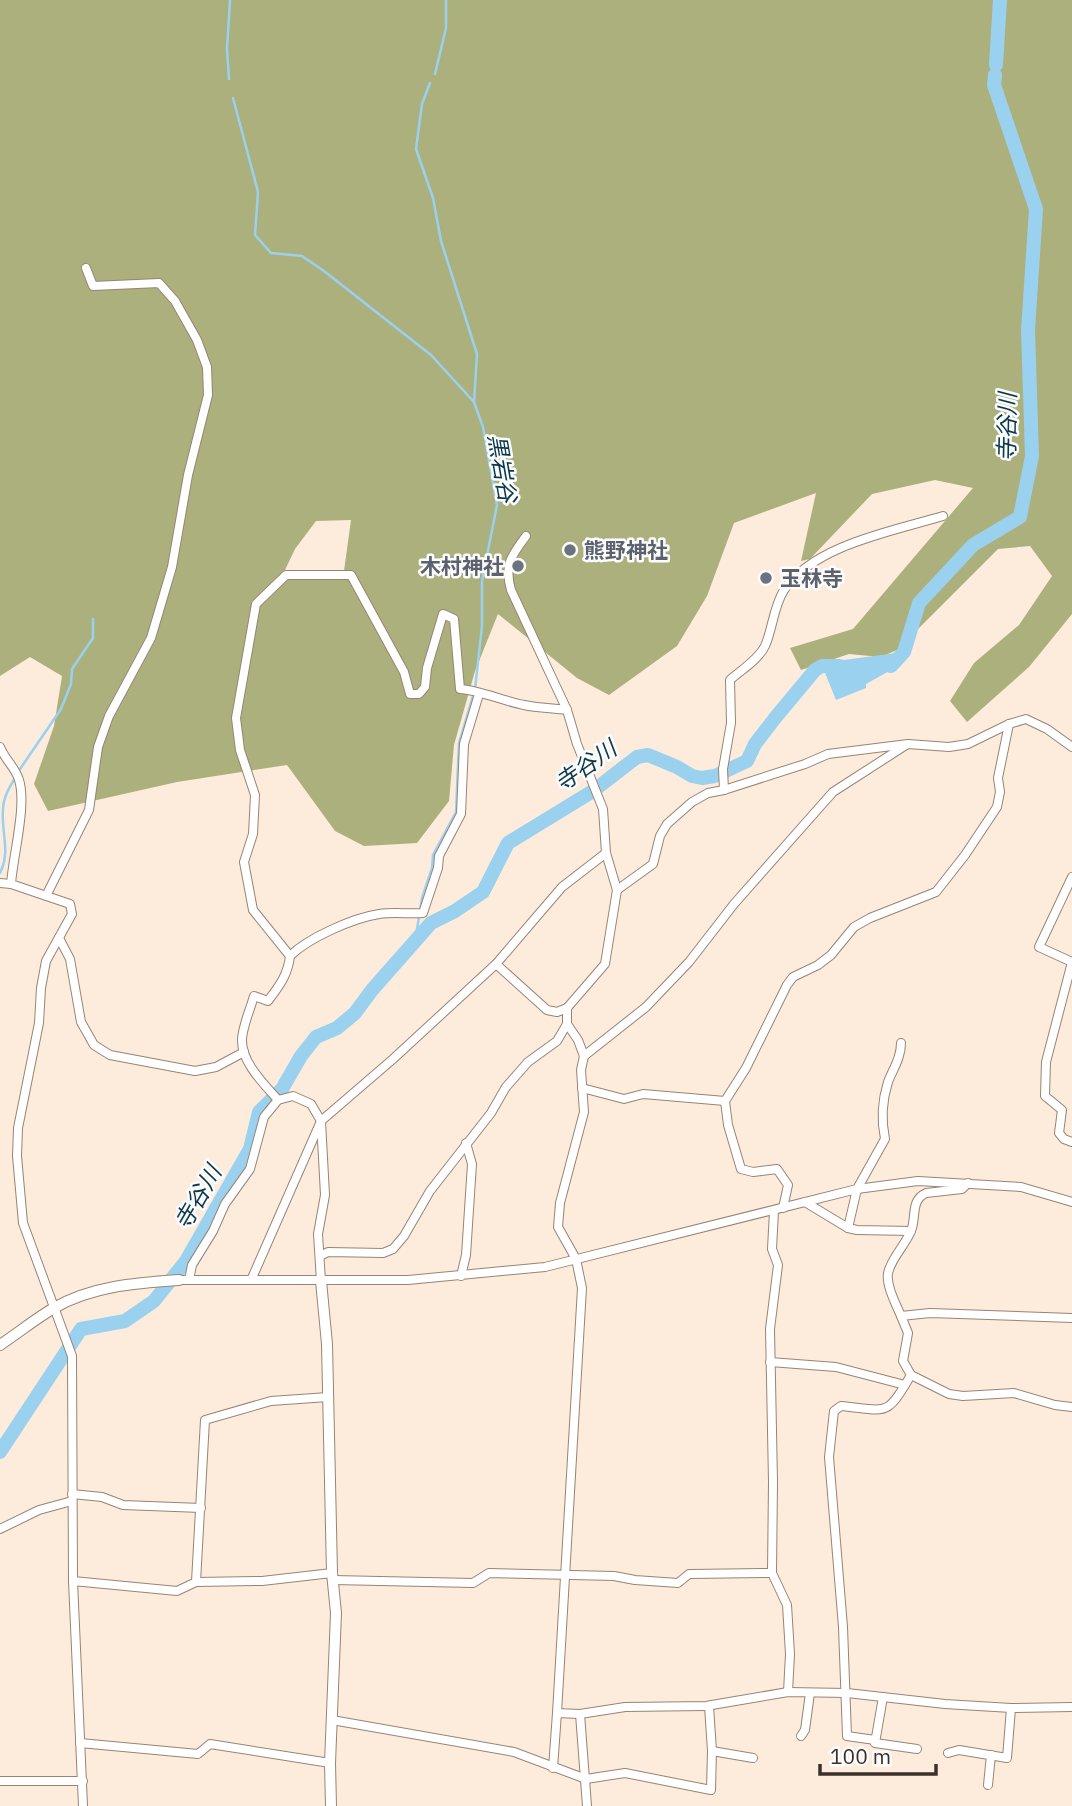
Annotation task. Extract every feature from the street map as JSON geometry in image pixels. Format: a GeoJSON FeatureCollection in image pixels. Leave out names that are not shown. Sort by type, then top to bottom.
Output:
{"type":"FeatureCollection","features":[{"type":"Feature","properties":{"kind":"street"},"geometry":{"type":"LineString","coordinates":[[46,896],[89,810],[98,747],[109,716],[155,625],[172,567],[188,475],[208,395],[207,367],[197,340],[174,301],[159,283],[93,286],[86,268]]}},
{"type":"Feature","properties":{"kind":"street"},"geometry":{"type":"LineString","coordinates":[[724,790],[723,773],[731,723],[730,680],[764,649],[775,609],[783,592],[798,573],[828,552],[943,516]]}},
{"type":"Feature","properties":{"kind":"street"},"geometry":{"type":"LineString","coordinates":[[496,964],[547,1010],[557,1012],[567,1008],[605,964],[617,890],[606,853],[603,809],[597,789],[577,744],[567,710],[511,590],[506,573],[515,551],[526,536]]}},
{"type":"Feature","properties":{"kind":"street"},"geometry":{"type":"LineString","coordinates":[[290,956],[253,910],[244,862],[253,834],[255,795],[240,750],[236,718],[256,604],[286,575],[351,575],[404,672],[410,694],[419,694],[425,687],[427,668],[443,614],[454,619],[460,690],[526,706],[567,710]]}},
{"type":"Feature","properties":{"kind":"street"},"geometry":{"type":"LineString","coordinates":[[278,1100],[260,1079],[244,1052],[242,1039],[254,996],[268,1001],[282,982],[290,956],[299,946],[340,927],[378,914],[418,913],[438,868],[439,856],[461,814],[464,744],[476,693]]}},
{"type":"Feature","properties":{"kind":"street"},"geometry":{"type":"LineString","coordinates":[[617,890],[653,864],[660,836],[667,824],[692,802],[708,793],[805,765],[828,754],[908,744],[949,747],[968,744],[1009,724],[1026,719],[1072,747]]}},
{"type":"Feature","properties":{"kind":"street"},"geometry":{"type":"LineString","coordinates":[[788,1692],[790,1654],[787,1605],[772,1573],[774,1482],[770,1329],[778,1265],[772,1249],[779,1209],[788,1185],[777,1169],[752,1172],[741,1169],[728,1125],[725,1101],[746,1068],[793,977],[818,965],[831,955],[854,927],[936,892],[965,855],[997,807],[1000,792],[998,778],[1009,724]]}},
{"type":"Feature","properties":{"kind":"street"},"geometry":{"type":"LineString","coordinates":[[584,1056],[646,1007],[680,971],[734,904],[832,793],[908,744]]}},
{"type":"Feature","properties":{"kind":"street"},"geometry":{"type":"LineString","coordinates":[[0,747],[3,760],[17,774],[20,783],[11,884]]}},
{"type":"Feature","properties":{"kind":"street"},"geometry":{"type":"LineString","coordinates":[[252,1278],[321,1121],[496,964],[562,887],[606,853]]}},
{"type":"Feature","properties":{"kind":"street"},"geometry":{"type":"LineString","coordinates":[[1072,877],[1039,947],[1072,962],[1044,1076],[1045,1096],[1062,1110],[1059,1133],[1072,1142]]}},
{"type":"Feature","properties":{"kind":"street"},"geometry":{"type":"LineString","coordinates":[[0,883],[11,884],[70,904],[72,914],[46,961],[38,1023],[18,1128],[17,1156],[23,1223],[72,1356],[73,1581],[83,1806]]}},
{"type":"Feature","properties":{"kind":"street"},"geometry":{"type":"LineString","coordinates":[[59,938],[70,959],[81,1022],[94,1045],[110,1055],[195,1071],[216,1067],[244,1052]]}},
{"type":"Feature","properties":{"kind":"street"},"geometry":{"type":"LineString","coordinates":[[320,1256],[328,1252],[383,1253],[393,1249],[404,1236],[430,1191],[491,1113],[506,1087],[528,1062],[556,1041],[567,1024],[567,1008]]}},
{"type":"Feature","properties":{"kind":"street"},"geometry":{"type":"LineString","coordinates":[[553,1768],[582,1288],[576,1259],[558,1227],[560,1203],[584,1112],[581,1070],[584,1056],[578,1040],[567,1024]]}},
{"type":"Feature","properties":{"kind":"street"},"geometry":{"type":"LineString","coordinates":[[848,1228],[857,1189],[885,1139],[881,1120],[888,1083],[901,1052],[901,1044]]}},
{"type":"Feature","properties":{"kind":"street"},"geometry":{"type":"LineString","coordinates":[[582,1088],[624,1099],[643,1094],[725,1101]]}},
{"type":"Feature","properties":{"kind":"street"},"geometry":{"type":"LineString","coordinates":[[184,1280],[213,1231],[225,1204],[250,1169],[264,1117],[278,1100],[293,1096],[311,1104],[321,1121],[325,1195],[318,1234],[318,1264],[327,1343],[332,1576],[336,1613],[330,1763],[331,1806]]}},
{"type":"Feature","properties":{"kind":"street"},"geometry":{"type":"LineString","coordinates":[[461,1276],[466,1255],[472,1164],[467,1143]]}},
{"type":"Feature","properties":{"kind":"street"},"geometry":{"type":"LineString","coordinates":[[0,1345],[53,1308],[100,1290],[160,1281],[252,1278],[321,1281],[408,1280],[545,1267],[857,1189],[918,1181],[1021,1187],[1072,1202]]}},
{"type":"Feature","properties":{"kind":"street"},"geometry":{"type":"LineString","coordinates":[[968,1183],[962,1189],[921,1195],[913,1211],[911,1231],[895,1257],[888,1275],[892,1294],[908,1333],[903,1362],[911,1375],[949,1394],[963,1396],[1014,1393],[1072,1407]]}},
{"type":"Feature","properties":{"kind":"street"},"geometry":{"type":"LineString","coordinates":[[805,1202],[848,1228],[911,1231]]}},
{"type":"Feature","properties":{"kind":"street"},"geometry":{"type":"LineString","coordinates":[[901,1316],[930,1313],[1072,1318]]}},
{"type":"Feature","properties":{"kind":"street"},"geometry":{"type":"LineString","coordinates":[[770,1362],[836,1367],[905,1385]]}},
{"type":"Feature","properties":{"kind":"street"},"geometry":{"type":"LineString","coordinates":[[911,1375],[890,1407],[879,1409],[841,1406],[834,1411],[829,1457],[847,1693],[847,1736],[917,1749]]}},
{"type":"Feature","properties":{"kind":"street"},"geometry":{"type":"LineString","coordinates":[[196,1582],[205,1420],[271,1401],[328,1397]]}},
{"type":"Feature","properties":{"kind":"street"},"geometry":{"type":"LineString","coordinates":[[0,1530],[38,1510],[72,1497],[102,1497],[123,1505],[201,1508]]}},
{"type":"Feature","properties":{"kind":"street"},"geometry":{"type":"LineString","coordinates":[[73,1581],[177,1591],[196,1582],[332,1576],[473,1583],[489,1573],[565,1577],[614,1576],[678,1583],[689,1574],[772,1573]]}},
{"type":"Feature","properties":{"kind":"street"},"geometry":{"type":"LineString","coordinates":[[557,1713],[580,1714],[625,1707],[709,1706],[788,1692],[847,1693],[1011,1708],[1072,1707]]}},
{"type":"Feature","properties":{"kind":"street"},"geometry":{"type":"LineString","coordinates":[[801,1736],[805,1730],[810,1693]]}},
{"type":"Feature","properties":{"kind":"street"},"geometry":{"type":"LineString","coordinates":[[875,1740],[883,1697]]}},
{"type":"Feature","properties":{"kind":"street"},"geometry":{"type":"LineString","coordinates":[[332,1720],[514,1752],[586,1779],[625,1773],[711,1790],[709,1706]]}},
{"type":"Feature","properties":{"kind":"street"},"geometry":{"type":"LineString","coordinates":[[948,1753],[959,1750],[1007,1758],[1011,1708]]}},
{"type":"Feature","properties":{"kind":"street"},"geometry":{"type":"LineString","coordinates":[[580,1714],[587,1806]]}},
{"type":"Feature","properties":{"kind":"street"},"geometry":{"type":"LineString","coordinates":[[80,1742],[198,1754],[210,1744],[330,1763]]}},
{"type":"Feature","properties":{"kind":"street"},"geometry":{"type":"LineString","coordinates":[[712,1751],[752,1758]]}},
{"type":"Feature","properties":{"kind":"street"},"geometry":{"type":"LineString","coordinates":[[988,1785],[991,1755]]}},
{"type":"Feature","properties":{"kind":"street"},"geometry":{"type":"LineString","coordinates":[[0,1781],[83,1781]]}},
{"type":"Feature","properties":{"kind":"green space"},"geometry":{"type":"Polygon","coordinates":[[[0,0],[1072,0],[1072,614],[1029,667],[967,722],[950,701],[974,663],[1019,625],[1052,576],[1030,546],[998,549],[897,650],[881,657],[849,654],[801,670],[790,648],[853,629],[973,488],[935,480],[872,494],[810,559],[801,561],[816,493],[734,523],[707,596],[677,646],[609,695],[577,678],[498,614],[475,671],[454,745],[449,801],[417,843],[364,846],[335,831],[287,765],[177,782],[48,811],[34,784],[54,726],[62,676],[30,657],[0,676],[0,0]],[[351,520],[316,521],[295,549],[285,570],[344,571],[351,520]]]}},
{"type":"Feature","properties":{"kind":"water"},"geometry":{"type":"Polygon","coordinates":[[[904,652],[900,665],[866,684],[866,688],[836,700],[821,663],[904,652]]]}},
{"type":"Feature","properties":{"kind":"waterway"},"geometry":{"type":"LineString","coordinates":[[229,79],[227,49],[230,0]]}},
{"type":"Feature","properties":{"kind":"waterway","name":"黒岩谷"},"geometry":{"type":"LineString","coordinates":[[435,74],[446,28],[446,0]]}},
{"type":"Feature","properties":{"kind":"waterway","name":"寺谷川"},"geometry":{"type":"LineString","coordinates":[[996,65],[1000,0]]}},
{"type":"Feature","properties":{"kind":"waterway","name":"寺谷川"},"geometry":{"type":"LineString","coordinates":[[891,666],[904,652],[919,603],[973,545],[1020,517],[1032,456],[1028,330],[1036,209],[994,85],[995,75]]}},
{"type":"Feature","properties":{"kind":"waterway","name":"黒岩谷"},"geometry":{"type":"LineString","coordinates":[[415,942],[433,855],[456,812],[459,743],[475,689],[482,626],[482,581],[497,505],[483,427],[474,402],[477,354],[441,241],[433,198],[416,149],[422,104],[430,83]]}},
{"type":"Feature","properties":{"kind":"waterway"},"geometry":{"type":"LineString","coordinates":[[233,98],[258,192],[255,235],[271,253],[302,256],[324,271],[431,355],[474,402]]}},
{"type":"Feature","properties":{"kind":"waterway"},"geometry":{"type":"LineString","coordinates":[[18,772],[61,709],[71,684],[72,669],[93,638],[93,619]]}},
{"type":"Feature","properties":{"kind":"waterway","name":"寺谷川"},"geometry":{"type":"LineString","coordinates":[[0,1452],[81,1329],[125,1321],[154,1301],[186,1261],[250,1149],[259,1112],[282,1089],[301,1056],[316,1037],[337,1028],[355,1013],[431,923],[483,892],[508,843],[593,791],[637,757],[648,755],[702,778],[715,776],[747,761],[755,744],[815,670],[822,666],[840,666]]}},
{"type":"Feature","properties":{"kind":"waterway"},"geometry":{"type":"LineString","coordinates":[[0,873],[5,857],[3,806],[15,778]]}},
{"type":"Feature","properties":{"kind":"place","name":"熊野神社"},"geometry":{"type":"Point","coordinates":[570,550]}},
{"type":"Feature","properties":{"kind":"place","name":"木村神社"},"geometry":{"type":"Point","coordinates":[518,566]}},
{"type":"Feature","properties":{"kind":"place","name":"玉林寺"},"geometry":{"type":"Point","coordinates":[766,578]}}]}
